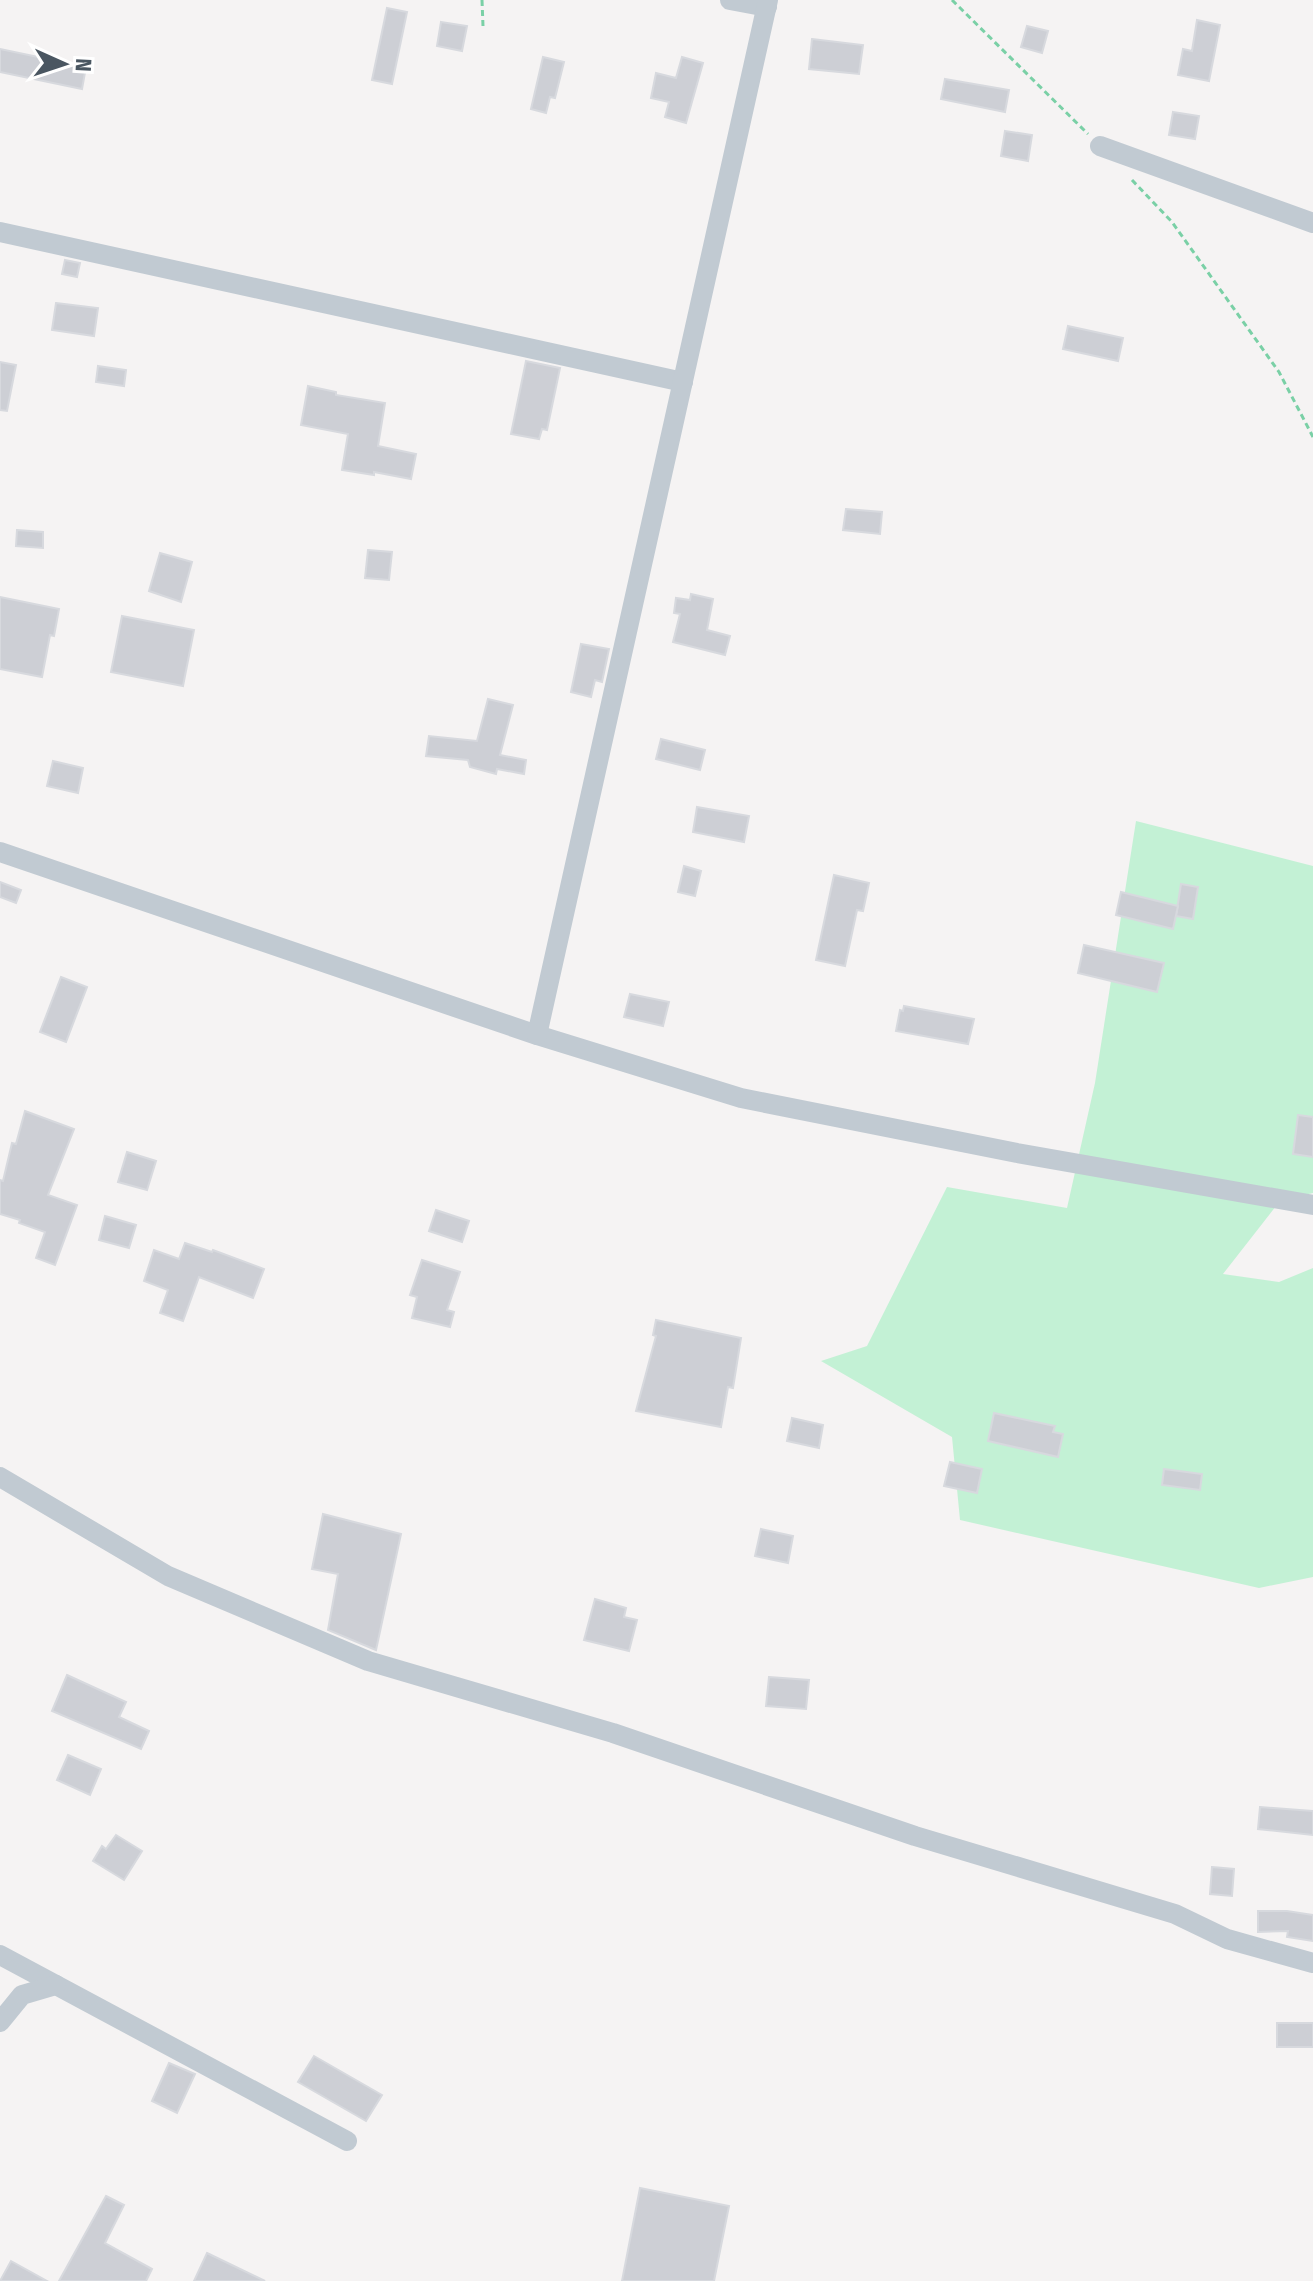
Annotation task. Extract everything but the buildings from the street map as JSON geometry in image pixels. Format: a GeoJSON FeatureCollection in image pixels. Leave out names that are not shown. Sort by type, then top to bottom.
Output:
{"type":"FeatureCollection","features":[{"type":"Feature","properties":{"kind":"street"},"geometry":{"type":"LineString","coordinates":[[537,1035],[767,4],[730,0]]}},
{"type":"Feature","properties":{"kind":"street"},"geometry":{"type":"LineString","coordinates":[[1100,146],[1313,223]]}},
{"type":"Feature","properties":{"kind":"street"},"geometry":{"type":"LineString","coordinates":[[0,232],[683,382]]}},
{"type":"Feature","properties":{"kind":"street"},"geometry":{"type":"LineString","coordinates":[[0,852],[537,1035],[741,1098],[1017,1153],[1313,1205]]}},
{"type":"Feature","properties":{"kind":"street"},"geometry":{"type":"LineString","coordinates":[[0,1477],[168,1576],[368,1661],[613,1733],[915,1836],[1175,1914],[1227,1939],[1313,1963]]}},
{"type":"Feature","properties":{"kind":"street"},"geometry":{"type":"LineString","coordinates":[[0,1955],[347,2141]]}},
{"type":"Feature","properties":{"kind":"street"},"geometry":{"type":"LineString","coordinates":[[0,2022],[22,1995],[56,1985]]}},
{"type":"Feature","properties":{"kind":"path"},"geometry":{"type":"LineString","coordinates":[[482,0],[483,26]]}},
{"type":"Feature","properties":{"kind":"path"},"geometry":{"type":"LineString","coordinates":[[952,0],[1100,146]]}},
{"type":"Feature","properties":{"kind":"path"},"geometry":{"type":"LineString","coordinates":[[1131,179],[1172,222],[1270,359],[1313,437]]}},
{"type":"Feature","properties":{"kind":"green space"},"geometry":{"type":"Polygon","coordinates":[[[1136,821],[1313,866],[1313,1193],[1280,1201],[1223,1274],[1279,1282],[1313,1268],[1313,1577],[1259,1588],[960,1520],[952,1437],[821,1361],[867,1346],[947,1187],[1067,1208],[1095,1083],[1136,821]]]}}]}
